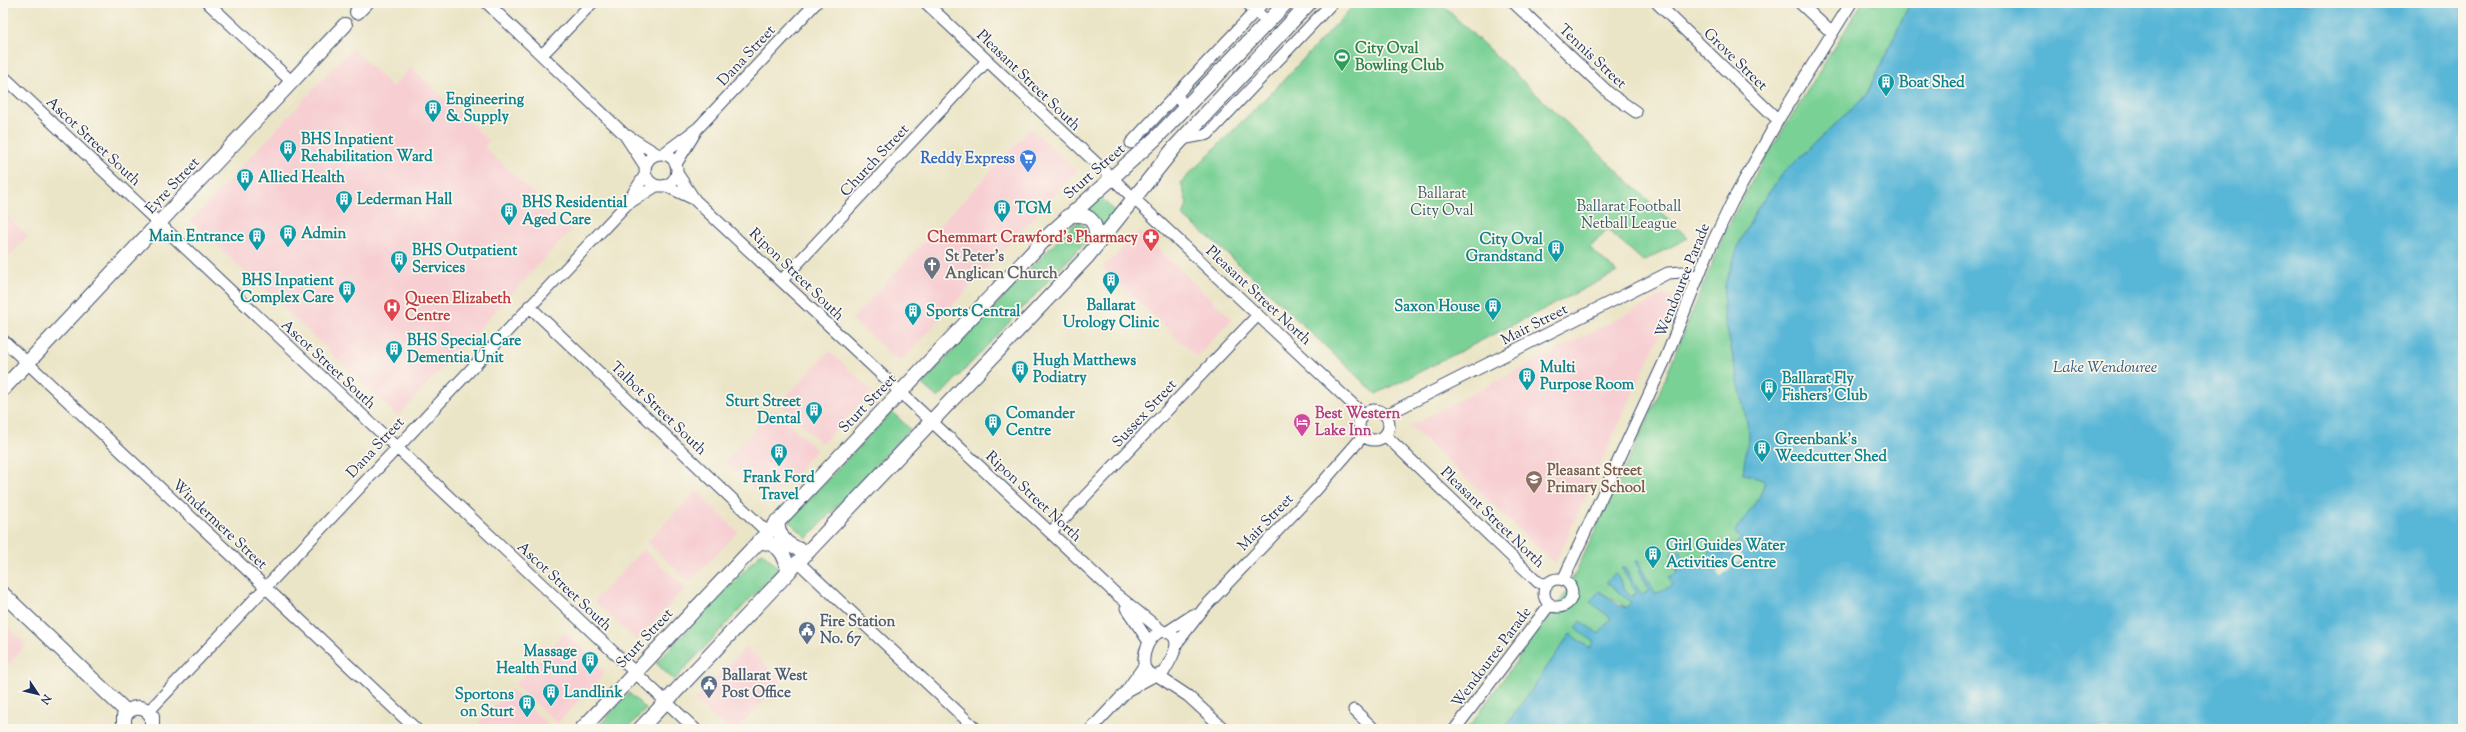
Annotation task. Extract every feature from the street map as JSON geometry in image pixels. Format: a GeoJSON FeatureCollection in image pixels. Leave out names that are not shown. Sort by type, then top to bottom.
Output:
{"type":"FeatureCollection","features":[{"type":"Feature","properties":{"kind":"main road","name":"Sturt Street"},"geometry":{"type":"LineString","coordinates":[[582,729],[1068,216],[1112,178],[1185,110],[1286,3]]}},
{"type":"Feature","properties":{"kind":"main road"},"geometry":{"type":"LineString","coordinates":[[640,729],[1096,246],[1182,139],[1310,3]]}},
{"type":"Feature","properties":{"kind":"main road","name":"Eyre Street"},"geometry":{"type":"LineString","coordinates":[[3,389],[345,25]]}},
{"type":"Feature","properties":{"kind":"main road"},"geometry":{"type":"LineString","coordinates":[[1068,216],[1079,215],[1092,220],[1097,232],[1096,246]]}},
{"type":"Feature","properties":{"kind":"main road"},"geometry":{"type":"LineString","coordinates":[[777,522],[782,539],[803,557]]}},
{"type":"Feature","properties":{"kind":"main road"},"geometry":{"type":"LineString","coordinates":[[763,537],[776,545],[783,552],[788,572]]}},
{"type":"Feature","properties":{"kind":"main road"},"geometry":{"type":"LineString","coordinates":[[3,594],[127,712]]}},
{"type":"Feature","properties":{"kind":"main road"},"geometry":{"type":"LineString","coordinates":[[124,729],[123,721],[127,712],[138,707],[149,712],[154,722],[152,729]]}},
{"type":"Feature","properties":{"kind":"street"},"geometry":{"type":"LineString","coordinates":[[208,3],[292,82]]}},
{"type":"Feature","properties":{"kind":"street"},"geometry":{"type":"LineString","coordinates":[[487,3],[624,134],[660,154],[671,157],[677,168],[674,181],[661,186]]}},
{"type":"Feature","properties":{"kind":"street"},"geometry":{"type":"LineString","coordinates":[[542,55],[592,3]]}},
{"type":"Feature","properties":{"kind":"street","name":"Dana Street"},"geometry":{"type":"LineString","coordinates":[[660,154],[698,128],[816,3]]}},
{"type":"Feature","properties":{"kind":"street","name":"Pleasant Street South"},"geometry":{"type":"LineString","coordinates":[[926,3],[1134,198]]}},
{"type":"Feature","properties":{"kind":"street"},"geometry":{"type":"LineString","coordinates":[[1247,3],[1259,7],[1268,22]]}},
{"type":"Feature","properties":{"kind":"street"},"geometry":{"type":"LineString","coordinates":[[1182,139],[1208,134],[1332,3]]}},
{"type":"Feature","properties":{"kind":"street","name":"Tennis Street"},"geometry":{"type":"LineString","coordinates":[[1514,3],[1609,93],[1636,112]]}},
{"type":"Feature","properties":{"kind":"street","name":"Grove Street"},"geometry":{"type":"LineString","coordinates":[[1657,3],[1778,120]]}},
{"type":"Feature","properties":{"kind":"street"},"geometry":{"type":"LineString","coordinates":[[1800,3],[1832,33]]}},
{"type":"Feature","properties":{"kind":"street","name":"Wendouree Parade"},"geometry":{"type":"LineString","coordinates":[[1563,580],[1665,360],[1698,277],[1732,202],[1778,120],[1851,3]]}},
{"type":"Feature","properties":{"kind":"street","name":"Eyre Street"},"geometry":{"type":"LineString","coordinates":[[345,25],[362,7]]}},
{"type":"Feature","properties":{"kind":"street","name":"Sturt Street"},"geometry":{"type":"LineString","coordinates":[[1131,143],[1259,7]]}},
{"type":"Feature","properties":{"kind":"street","name":"Church Street"},"geometry":{"type":"LineString","coordinates":[[782,280],[987,61]]}},
{"type":"Feature","properties":{"kind":"street","name":"Ascot Street South"},"geometry":{"type":"LineString","coordinates":[[3,76],[695,729]]}},
{"type":"Feature","properties":{"kind":"street"},"geometry":{"type":"LineString","coordinates":[[1177,94],[1185,110]]}},
{"type":"Feature","properties":{"kind":"street","name":"Dana Street"},"geometry":{"type":"LineString","coordinates":[[677,168],[698,128]]}},
{"type":"Feature","properties":{"kind":"street"},"geometry":{"type":"LineString","coordinates":[[624,134],[650,181],[694,200]]}},
{"type":"Feature","properties":{"kind":"street"},"geometry":{"type":"LineString","coordinates":[[645,171],[649,159],[660,154]]}},
{"type":"Feature","properties":{"kind":"street","name":"Ripon Street South"},"geometry":{"type":"LineString","coordinates":[[677,168],[694,200],[932,420]]}},
{"type":"Feature","properties":{"kind":"street","name":"Dana Street"},"geometry":{"type":"LineString","coordinates":[[149,712],[265,586],[625,206],[645,171]]}},
{"type":"Feature","properties":{"kind":"street","name":"Dana Street"},"geometry":{"type":"LineString","coordinates":[[625,206],[661,186]]}},
{"type":"Feature","properties":{"kind":"street","name":"Pleasant Street North"},"geometry":{"type":"LineString","coordinates":[[1134,198],[1363,414]]}},
{"type":"Feature","properties":{"kind":"street","name":"Mair Street"},"geometry":{"type":"LineString","coordinates":[[1386,415],[1668,273],[1682,272],[1698,277]]}},
{"type":"Feature","properties":{"kind":"street","name":"Talbot Street South"},"geometry":{"type":"LineString","coordinates":[[529,306],[763,537]]}},
{"type":"Feature","properties":{"kind":"street","name":"Sussex Street"},"geometry":{"type":"LineString","coordinates":[[1051,532],[1258,315]]}},
{"type":"Feature","properties":{"kind":"street","name":"Windermere Street"},"geometry":{"type":"LineString","coordinates":[[3,340],[416,729]]}},
{"type":"Feature","properties":{"kind":"street"},"geometry":{"type":"LineString","coordinates":[[1375,410],[1386,415],[1389,425],[1385,435],[1373,440],[1363,436],[1358,426],[1363,414],[1375,410]]}},
{"type":"Feature","properties":{"kind":"street","name":"Ripon Street North"},"geometry":{"type":"LineString","coordinates":[[932,420],[1116,594],[1165,632]]}},
{"type":"Feature","properties":{"kind":"street","name":"Pleasant Street North"},"geometry":{"type":"LineString","coordinates":[[1385,435],[1538,582],[1547,585]]}},
{"type":"Feature","properties":{"kind":"street","name":"Mair Street"},"geometry":{"type":"LineString","coordinates":[[1177,643],[1204,608],[1317,489],[1363,436]]}},
{"type":"Feature","properties":{"kind":"street"},"geometry":{"type":"LineString","coordinates":[[803,557],[976,729]]}},
{"type":"Feature","properties":{"kind":"street"},"geometry":{"type":"LineString","coordinates":[[1554,580],[1563,580],[1570,586],[1570,599],[1564,606],[1550,604],[1544,596],[1547,585],[1554,580]]}},
{"type":"Feature","properties":{"kind":"street","name":"Ripon Street North"},"geometry":{"type":"LineString","coordinates":[[1116,594],[1149,642]]}},
{"type":"Feature","properties":{"kind":"street","name":"Wendouree Parade"},"geometry":{"type":"LineString","coordinates":[[1455,729],[1550,604]]}},
{"type":"Feature","properties":{"kind":"street","name":"Mair Street"},"geometry":{"type":"LineString","coordinates":[[1165,632],[1204,608]]}},
{"type":"Feature","properties":{"kind":"street"},"geometry":{"type":"LineString","coordinates":[[1091,729],[1125,693],[1144,666],[1149,642],[1156,633],[1165,632],[1172,634],[1177,643],[1175,654],[1168,665],[1156,676],[1125,693]]}},
{"type":"Feature","properties":{"kind":"street"},"geometry":{"type":"LineString","coordinates":[[1168,665],[1188,696]]}},
{"type":"Feature","properties":{"kind":"street"},"geometry":{"type":"LineString","coordinates":[[1144,666],[1147,672],[1188,696],[1224,729]]}},
{"type":"Feature","properties":{"kind":"street"},"geometry":{"type":"LineString","coordinates":[[1354,710],[1374,729]]}},
{"type":"Feature","properties":{"kind":"shaded area","name":"Queen Elizabeth Centre"},"geometry":{"type":"Polygon","coordinates":[[[352,48],[392,87],[411,67],[489,141],[484,147],[572,229],[398,416],[191,221],[352,48]]]}},
{"type":"Feature","properties":{"kind":"shaded area"},"geometry":{"type":"Polygon","coordinates":[[[1031,128],[1077,171],[900,362],[852,319],[1031,128]]]}},
{"type":"Feature","properties":{"kind":"shaded area"},"geometry":{"type":"Polygon","coordinates":[[[3,212],[28,236],[3,262],[3,212]]]}},
{"type":"Feature","properties":{"kind":"shaded area"},"geometry":{"type":"Polygon","coordinates":[[[1139,232],[1232,319],[1197,357],[1103,268],[1139,232]]]}},
{"type":"Feature","properties":{"kind":"shaded area","name":"Pleasant Street Primary School"},"geometry":{"type":"Polygon","coordinates":[[[1669,295],[1674,298],[1672,308],[1555,563],[1410,426],[1662,296],[1669,295]]]}},
{"type":"Feature","properties":{"kind":"shaded area"},"geometry":{"type":"Polygon","coordinates":[[[829,351],[872,391],[822,444],[779,404],[829,351]]]}},
{"type":"Feature","properties":{"kind":"shaded area"},"geometry":{"type":"Polygon","coordinates":[[[774,409],[817,450],[768,502],[725,462],[774,409]]]}},
{"type":"Feature","properties":{"kind":"shaded area"},"geometry":{"type":"Polygon","coordinates":[[[696,491],[738,532],[689,582],[647,542],[696,491]]]}},
{"type":"Feature","properties":{"kind":"shaded area"},"geometry":{"type":"Polygon","coordinates":[[[643,549],[685,588],[636,640],[594,601],[643,549]]]}},
{"type":"Feature","properties":{"kind":"shaded area"},"geometry":{"type":"Polygon","coordinates":[[[3,623],[26,645],[3,670],[3,623]]]}},
{"type":"Feature","properties":{"kind":"shaded area"},"geometry":{"type":"Polygon","coordinates":[[[565,632],[606,672],[557,724],[515,684],[565,632]]]}},
{"type":"Feature","properties":{"kind":"shaded area"},"geometry":{"type":"Polygon","coordinates":[[[746,647],[782,681],[737,729],[727,729],[695,700],[746,647]]]}},
{"type":"Feature","properties":{"kind":"shaded area"},"geometry":{"type":"Polygon","coordinates":[[[511,689],[552,728],[552,729],[473,729],[511,689]]]}},
{"type":"Feature","properties":{"kind":"green space","name":"Ballarat City Oval"},"geometry":{"type":"Polygon","coordinates":[[[1356,3],[1440,3],[1688,238],[1643,261],[1607,229],[1590,248],[1617,272],[1376,394],[1216,243],[1183,216],[1187,204],[1181,182],[1279,85],[1356,3]]]}},
{"type":"Feature","properties":{"kind":"green space"},"geometry":{"type":"Polygon","coordinates":[[[1862,3],[1910,3],[1867,95],[1785,171],[1758,207],[1739,244],[1725,285],[1723,310],[1749,432],[1743,473],[1765,481],[1760,496],[1736,532],[1741,539],[1722,555],[1716,547],[1705,556],[1685,565],[1671,553],[1678,573],[1673,585],[1655,595],[1637,561],[1635,562],[1650,590],[1642,595],[1624,568],[1622,569],[1637,593],[1630,597],[1615,573],[1606,582],[1631,602],[1627,608],[1599,591],[1611,618],[1599,634],[1580,621],[1594,642],[1589,648],[1570,634],[1504,729],[1467,729],[1566,593],[1653,408],[1725,232],[1758,170],[1862,3]]]}},
{"type":"Feature","properties":{"kind":"green space"},"geometry":{"type":"Polygon","coordinates":[[[1099,196],[1115,212],[1101,231],[1084,212],[1099,196]]]}},
{"type":"Feature","properties":{"kind":"green space"},"geometry":{"type":"Polygon","coordinates":[[[1079,222],[1088,228],[1090,234],[1086,241],[938,398],[924,386],[924,382],[1071,226],[1079,222]]]}},
{"type":"Feature","properties":{"kind":"green space"},"geometry":{"type":"Polygon","coordinates":[[[892,412],[910,429],[807,538],[789,521],[892,412]]]}},
{"type":"Feature","properties":{"kind":"green space"},"geometry":{"type":"Polygon","coordinates":[[[762,552],[779,568],[674,680],[656,663],[762,552]]]}},
{"type":"Feature","properties":{"kind":"green space"},"geometry":{"type":"Polygon","coordinates":[[[629,693],[646,709],[627,729],[596,729],[629,693]]]}},
{"type":"Feature","properties":{"kind":"water","name":"Lake Wendouree"},"geometry":{"type":"Polygon","coordinates":[[[1910,3],[2463,3],[2463,729],[1504,729],[1570,634],[1589,648],[1594,642],[1575,628],[1580,621],[1599,634],[1611,618],[1590,602],[1599,591],[1618,605],[1626,608],[1631,602],[1606,582],[1615,573],[1630,597],[1637,593],[1622,569],[1624,567],[1642,595],[1650,591],[1635,562],[1637,560],[1655,594],[1672,585],[1669,577],[1678,573],[1671,553],[1680,550],[1686,565],[1705,556],[1716,547],[1722,555],[1741,539],[1735,532],[1760,496],[1765,481],[1743,473],[1749,432],[1723,310],[1725,285],[1739,244],[1758,207],[1785,171],[1867,95],[1910,3]]]}},
{"type":"Feature","properties":{"kind":"pier"},"geometry":{"type":"Polygon","coordinates":[[[1734,546],[1743,558],[1720,577],[1717,572],[1735,558],[1729,550],[1734,546]]]}},
{"type":"Feature","properties":{"kind":"place","name":"City Oval Bowling Club"},"geometry":{"type":"Point","coordinates":[1342,72]}},
{"type":"Feature","properties":{"kind":"place","name":"Boat Shed"},"geometry":{"type":"Point","coordinates":[1886,97]}},
{"type":"Feature","properties":{"kind":"place","name":"Engineering & Supply"},"geometry":{"type":"Point","coordinates":[433,123]}},
{"type":"Feature","properties":{"kind":"place","name":"BHS Inpatient Rehabilitation Ward"},"geometry":{"type":"Point","coordinates":[288,163]}},
{"type":"Feature","properties":{"kind":"place","name":"Reddy Express"},"geometry":{"type":"Point","coordinates":[1028,173]}},
{"type":"Feature","properties":{"kind":"place","name":"Allied Health"},"geometry":{"type":"Point","coordinates":[245,192]}},
{"type":"Feature","properties":{"kind":"place","name":"Lederman Hall"},"geometry":{"type":"Point","coordinates":[344,214]}},
{"type":"Feature","properties":{"kind":"place","name":"TGM"},"geometry":{"type":"Point","coordinates":[1002,223]}},
{"type":"Feature","properties":{"kind":"place","name":"BHS Residential Aged Care"},"geometry":{"type":"Point","coordinates":[509,226]}},
{"type":"Feature","properties":{"kind":"place","name":"Admin"},"geometry":{"type":"Point","coordinates":[288,248]}},
{"type":"Feature","properties":{"kind":"place","name":"Main Entrance"},"geometry":{"type":"Point","coordinates":[257,251]}},
{"type":"Feature","properties":{"kind":"place","name":"Chemmart Crawford's Pharmacy"},"geometry":{"type":"Point","coordinates":[1151,252]}},
{"type":"Feature","properties":{"kind":"place","name":"City Oval Grandstand"},"geometry":{"type":"Point","coordinates":[1556,263]}},
{"type":"Feature","properties":{"kind":"place","name":"BHS Outpatient Services"},"geometry":{"type":"Point","coordinates":[399,274]}},
{"type":"Feature","properties":{"kind":"place","name":"St Peter's Anglican Church"},"geometry":{"type":"Point","coordinates":[932,280]}},
{"type":"Feature","properties":{"kind":"place","name":"Ballarat Urology Clinic"},"geometry":{"type":"Point","coordinates":[1111,295]}},
{"type":"Feature","properties":{"kind":"place","name":"BHS Inpatient Complex Care"},"geometry":{"type":"Point","coordinates":[347,304]}},
{"type":"Feature","properties":{"kind":"place","name":"Saxon House"},"geometry":{"type":"Point","coordinates":[1493,321]}},
{"type":"Feature","properties":{"kind":"place","name":"Queen Elizabeth Centre"},"geometry":{"type":"Point","coordinates":[392,322]}},
{"type":"Feature","properties":{"kind":"place","name":"Sports Central"},"geometry":{"type":"Point","coordinates":[913,326]}},
{"type":"Feature","properties":{"kind":"place","name":"BHS Special Care Dementia Unit"},"geometry":{"type":"Point","coordinates":[394,364]}},
{"type":"Feature","properties":{"kind":"place","name":"Hugh Matthews Podiatry"},"geometry":{"type":"Point","coordinates":[1020,384]}},
{"type":"Feature","properties":{"kind":"place","name":"Multi Purpose Room"},"geometry":{"type":"Point","coordinates":[1527,391]}},
{"type":"Feature","properties":{"kind":"place","name":"Ballarat Fly Fishers' Club"},"geometry":{"type":"Point","coordinates":[1769,402]}},
{"type":"Feature","properties":{"kind":"place","name":"Sturt Street Dental"},"geometry":{"type":"Point","coordinates":[814,425]}},
{"type":"Feature","properties":{"kind":"place","name":"Comander Centre"},"geometry":{"type":"Point","coordinates":[993,437]}},
{"type":"Feature","properties":{"kind":"place","name":"Best Western Lake Inn"},"geometry":{"type":"Point","coordinates":[1302,437]}},
{"type":"Feature","properties":{"kind":"place","name":"Greenbank's Weedcutter Shed"},"geometry":{"type":"Point","coordinates":[1762,463]}},
{"type":"Feature","properties":{"kind":"place","name":"Frank Ford Travel"},"geometry":{"type":"Point","coordinates":[779,467]}},
{"type":"Feature","properties":{"kind":"place","name":"Pleasant Street Primary School"},"geometry":{"type":"Point","coordinates":[1534,494]}},
{"type":"Feature","properties":{"kind":"place","name":"Girl Guides Water Activities Centre"},"geometry":{"type":"Point","coordinates":[1653,569]}},
{"type":"Feature","properties":{"kind":"place","name":"Fire Station No. 67"},"geometry":{"type":"Point","coordinates":[807,645]}},
{"type":"Feature","properties":{"kind":"place","name":"Massage Health Fund"},"geometry":{"type":"Point","coordinates":[590,675]}},
{"type":"Feature","properties":{"kind":"place","name":"Ballarat West Post Office"},"geometry":{"type":"Point","coordinates":[709,699]}},
{"type":"Feature","properties":{"kind":"place","name":"Landlink"},"geometry":{"type":"Point","coordinates":[551,707]}},
{"type":"Feature","properties":{"kind":"place","name":"Sportons on Sturt"},"geometry":{"type":"Point","coordinates":[527,718]}},
{"type":"Feature","properties":{"kind":"park label","name":"Ballarat Football Netball League"},"geometry":{"type":"Point","coordinates":[1629,214]}}]}
